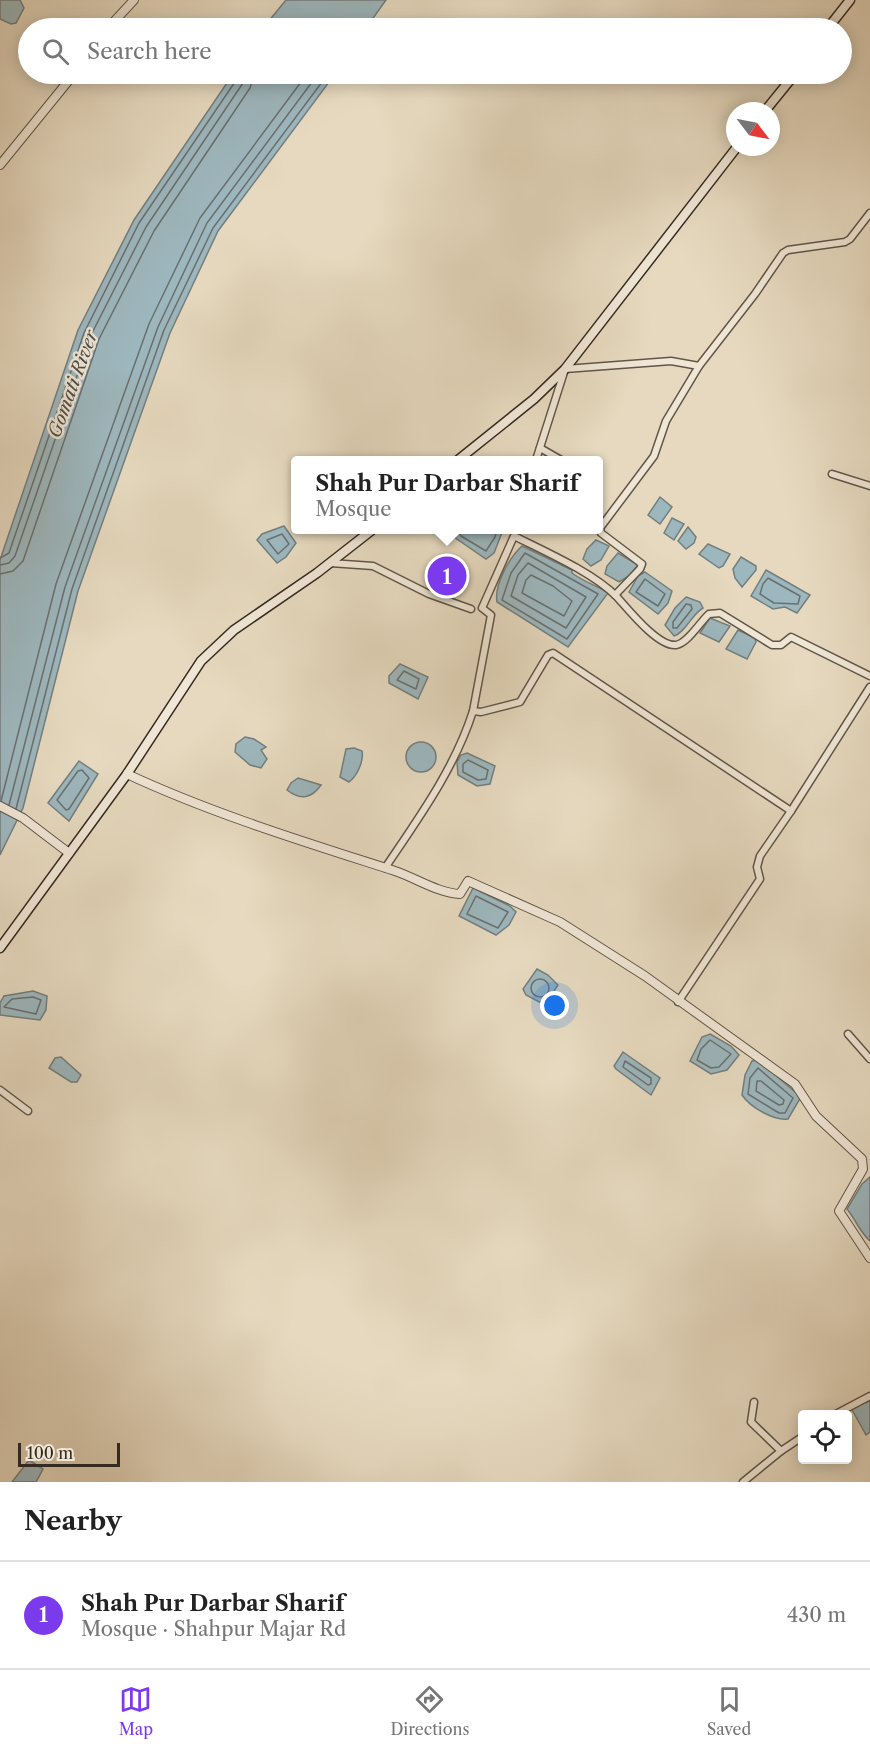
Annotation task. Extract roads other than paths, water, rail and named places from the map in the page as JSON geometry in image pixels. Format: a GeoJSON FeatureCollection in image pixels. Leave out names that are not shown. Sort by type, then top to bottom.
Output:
{"type":"FeatureCollection","features":[{"type":"Feature","properties":{"kind":"main road"},"geometry":{"type":"LineString","coordinates":[[836,18],[850,0]]}},
{"type":"Feature","properties":{"kind":"main road"},"geometry":{"type":"LineString","coordinates":[[772,102],[787,84]]}},
{"type":"Feature","properties":{"kind":"main road"},"geometry":{"type":"LineString","coordinates":[[463,456],[534,399],[565,369],[730,156]]}},
{"type":"Feature","properties":{"kind":"main road"},"geometry":{"type":"LineString","coordinates":[[0,948],[127,774],[201,661],[234,630],[367,534]]}},
{"type":"Feature","properties":{"kind":"street"},"geometry":{"type":"LineString","coordinates":[[117,18],[134,0]]}},
{"type":"Feature","properties":{"kind":"street"},"geometry":{"type":"LineString","coordinates":[[0,165],[66,84]]}},
{"type":"Feature","properties":{"kind":"street"},"geometry":{"type":"LineString","coordinates":[[603,524],[654,456],[666,421],[699,366],[755,294],[783,253],[788,250],[845,242],[850,239],[870,213]]}},
{"type":"Feature","properties":{"kind":"street"},"geometry":{"type":"LineString","coordinates":[[537,456],[565,369],[671,361],[699,366]]}},
{"type":"Feature","properties":{"kind":"street"},"geometry":{"type":"LineString","coordinates":[[540,448],[554,456]]}},
{"type":"Feature","properties":{"kind":"street"},"geometry":{"type":"LineString","coordinates":[[832,474],[870,486]]}},
{"type":"Feature","properties":{"kind":"street"},"geometry":{"type":"LineString","coordinates":[[385,868],[425,809],[454,755],[472,711],[491,615],[482,608],[515,534]]}},
{"type":"Feature","properties":{"kind":"street"},"geometry":{"type":"LineString","coordinates":[[517,534],[615,595],[649,630],[669,644],[677,645],[685,640],[709,614],[720,613],[771,645],[781,645],[791,637],[870,676]]}},
{"type":"Feature","properties":{"kind":"street"},"geometry":{"type":"LineString","coordinates":[[602,534],[642,564],[615,595]]}},
{"type":"Feature","properties":{"kind":"street"},"geometry":{"type":"LineString","coordinates":[[329,563],[373,566],[429,594],[471,609]]}},
{"type":"Feature","properties":{"kind":"street"},"geometry":{"type":"LineString","coordinates":[[472,711],[481,712],[520,702],[548,655],[553,653],[792,812]]}},
{"type":"Feature","properties":{"kind":"street"},"geometry":{"type":"LineString","coordinates":[[678,1002],[760,879],[757,863],[759,856],[792,812],[870,687]]}},
{"type":"Feature","properties":{"kind":"street"},"geometry":{"type":"LineString","coordinates":[[127,774],[201,804],[450,893],[460,894],[468,881],[560,922],[645,976],[678,1002],[795,1084],[816,1116],[862,1159],[863,1169],[839,1211],[870,1258]]}},
{"type":"Feature","properties":{"kind":"street"},"geometry":{"type":"LineString","coordinates":[[0,806],[23,818],[69,853]]}},
{"type":"Feature","properties":{"kind":"street"},"geometry":{"type":"LineString","coordinates":[[848,1034],[870,1059]]}},
{"type":"Feature","properties":{"kind":"street"},"geometry":{"type":"LineString","coordinates":[[0,1090],[28,1111]]}},
{"type":"Feature","properties":{"kind":"street"},"geometry":{"type":"LineString","coordinates":[[844,1410],[870,1396]]}},
{"type":"Feature","properties":{"kind":"street"},"geometry":{"type":"LineString","coordinates":[[754,1402],[751,1422],[780,1451]]}},
{"type":"Feature","properties":{"kind":"street"},"geometry":{"type":"LineString","coordinates":[[743,1482],[780,1451],[798,1440]]}},
{"type":"Feature","properties":{"kind":"water"},"geometry":{"type":"Polygon","coordinates":[[[0,0],[20,0],[24,8],[16,23],[11,24],[0,19],[0,0]]]}},
{"type":"Feature","properties":{"kind":"water"},"geometry":{"type":"Polygon","coordinates":[[[286,0],[386,0],[373,18],[271,18],[286,0]]]}},
{"type":"Feature","properties":{"kind":"water","name":"Gomati River"},"geometry":{"type":"Polygon","coordinates":[[[226,84],[328,84],[218,231],[170,333],[78,591],[23,808],[0,855],[0,560],[78,330],[134,220],[226,84]]]}},
{"type":"Feature","properties":{"kind":"water"},"geometry":{"type":"Polygon","coordinates":[[[660,497],[672,507],[660,524],[648,515],[660,497]]]}},
{"type":"Feature","properties":{"kind":"water"},"geometry":{"type":"Polygon","coordinates":[[[672,518],[684,524],[674,540],[664,533],[672,518]]]}},
{"type":"Feature","properties":{"kind":"water"},"geometry":{"type":"Polygon","coordinates":[[[284,526],[296,543],[286,557],[277,563],[257,540],[262,534],[284,526]]]}},
{"type":"Feature","properties":{"kind":"water"},"geometry":{"type":"Polygon","coordinates":[[[688,527],[696,537],[694,543],[686,549],[678,541],[688,527]]]}},
{"type":"Feature","properties":{"kind":"water"},"geometry":{"type":"Polygon","coordinates":[[[501,534],[494,553],[486,559],[451,535],[501,534]]]}},
{"type":"Feature","properties":{"kind":"water"},"geometry":{"type":"Polygon","coordinates":[[[596,540],[609,546],[601,560],[591,566],[583,559],[587,549],[596,540]]]}},
{"type":"Feature","properties":{"kind":"water"},"geometry":{"type":"Polygon","coordinates":[[[708,544],[730,554],[723,566],[719,568],[699,554],[708,544]]]}},
{"type":"Feature","properties":{"kind":"water"},"geometry":{"type":"Polygon","coordinates":[[[522,546],[572,570],[576,576],[608,593],[568,647],[497,602],[503,572],[522,546]]]}},
{"type":"Feature","properties":{"kind":"water"},"geometry":{"type":"Polygon","coordinates":[[[618,553],[638,565],[629,576],[619,582],[605,574],[607,566],[618,553]]]}},
{"type":"Feature","properties":{"kind":"water"},"geometry":{"type":"Polygon","coordinates":[[[741,557],[756,566],[756,570],[742,587],[735,578],[733,569],[741,557]]]}},
{"type":"Feature","properties":{"kind":"water"},"geometry":{"type":"Polygon","coordinates":[[[766,570],[810,595],[797,613],[785,607],[773,609],[751,596],[766,570]]]}},
{"type":"Feature","properties":{"kind":"water"},"geometry":{"type":"Polygon","coordinates":[[[645,572],[672,591],[668,603],[658,614],[629,592],[638,576],[645,572]]]}},
{"type":"Feature","properties":{"kind":"water"},"geometry":{"type":"Polygon","coordinates":[[[686,597],[700,602],[703,608],[682,631],[674,636],[665,625],[675,608],[686,597]]]}},
{"type":"Feature","properties":{"kind":"water"},"geometry":{"type":"Polygon","coordinates":[[[710,618],[730,626],[719,642],[700,633],[710,618]]]}},
{"type":"Feature","properties":{"kind":"water"},"geometry":{"type":"Polygon","coordinates":[[[738,630],[755,638],[756,642],[747,659],[726,649],[738,630]]]}},
{"type":"Feature","properties":{"kind":"water"},"geometry":{"type":"Polygon","coordinates":[[[400,664],[428,677],[418,699],[389,683],[389,676],[400,664]]]}},
{"type":"Feature","properties":{"kind":"water"},"geometry":{"type":"Polygon","coordinates":[[[245,737],[254,739],[266,747],[261,750],[267,759],[261,768],[250,765],[235,752],[236,744],[245,737]]]}},
{"type":"Feature","properties":{"kind":"water"},"geometry":{"type":"Polygon","coordinates":[[[421,742],[432,746],[436,757],[432,768],[421,772],[410,768],[406,757],[410,746],[421,742]]]}},
{"type":"Feature","properties":{"kind":"water"},"geometry":{"type":"Polygon","coordinates":[[[354,748],[362,751],[362,759],[357,772],[349,782],[340,777],[346,749],[354,748]]]}},
{"type":"Feature","properties":{"kind":"water"},"geometry":{"type":"Polygon","coordinates":[[[467,753],[495,766],[490,784],[477,786],[458,775],[457,762],[461,755],[467,753]]]}},
{"type":"Feature","properties":{"kind":"water"},"geometry":{"type":"Polygon","coordinates":[[[79,761],[98,774],[69,821],[48,803],[79,761]]]}},
{"type":"Feature","properties":{"kind":"water"},"geometry":{"type":"Polygon","coordinates":[[[298,778],[321,785],[310,795],[297,796],[287,790],[298,778]]]}},
{"type":"Feature","properties":{"kind":"water"},"geometry":{"type":"Polygon","coordinates":[[[473,888],[510,906],[516,912],[509,925],[496,935],[459,916],[473,888]]]}},
{"type":"Feature","properties":{"kind":"water"},"geometry":{"type":"Polygon","coordinates":[[[537,969],[548,975],[558,985],[545,1005],[526,995],[523,989],[537,969]]]}},
{"type":"Feature","properties":{"kind":"water"},"geometry":{"type":"Polygon","coordinates":[[[33,991],[47,996],[46,1010],[40,1020],[0,1015],[0,1003],[4,996],[33,991]]]}},
{"type":"Feature","properties":{"kind":"water"},"geometry":{"type":"Polygon","coordinates":[[[710,1034],[731,1046],[739,1055],[727,1070],[711,1074],[690,1061],[702,1037],[710,1034]]]}},
{"type":"Feature","properties":{"kind":"water"},"geometry":{"type":"Polygon","coordinates":[[[623,1052],[660,1078],[651,1095],[614,1066],[623,1052]]]}},
{"type":"Feature","properties":{"kind":"water"},"geometry":{"type":"Polygon","coordinates":[[[61,1057],[81,1075],[77,1082],[71,1082],[49,1068],[55,1058],[61,1057]]]}},
{"type":"Feature","properties":{"kind":"water"},"geometry":{"type":"Polygon","coordinates":[[[758,1060],[801,1097],[788,1119],[776,1118],[763,1112],[742,1095],[745,1075],[752,1061],[758,1060]]]}},
{"type":"Feature","properties":{"kind":"water"},"geometry":{"type":"Polygon","coordinates":[[[870,1177],[870,1241],[847,1209],[862,1184],[870,1177]]]}},
{"type":"Feature","properties":{"kind":"water"},"geometry":{"type":"Polygon","coordinates":[[[870,1401],[870,1432],[866,1435],[851,1408],[870,1401]]]}},
{"type":"Feature","properties":{"kind":"water"},"geometry":{"type":"Polygon","coordinates":[[[29,1460],[43,1469],[36,1482],[12,1482],[29,1460]]]}},
{"type":"Feature","properties":{"kind":"place","name":"Shah Pur Darbar Sharif"},"geometry":{"type":"Point","coordinates":[447,576]}}]}
